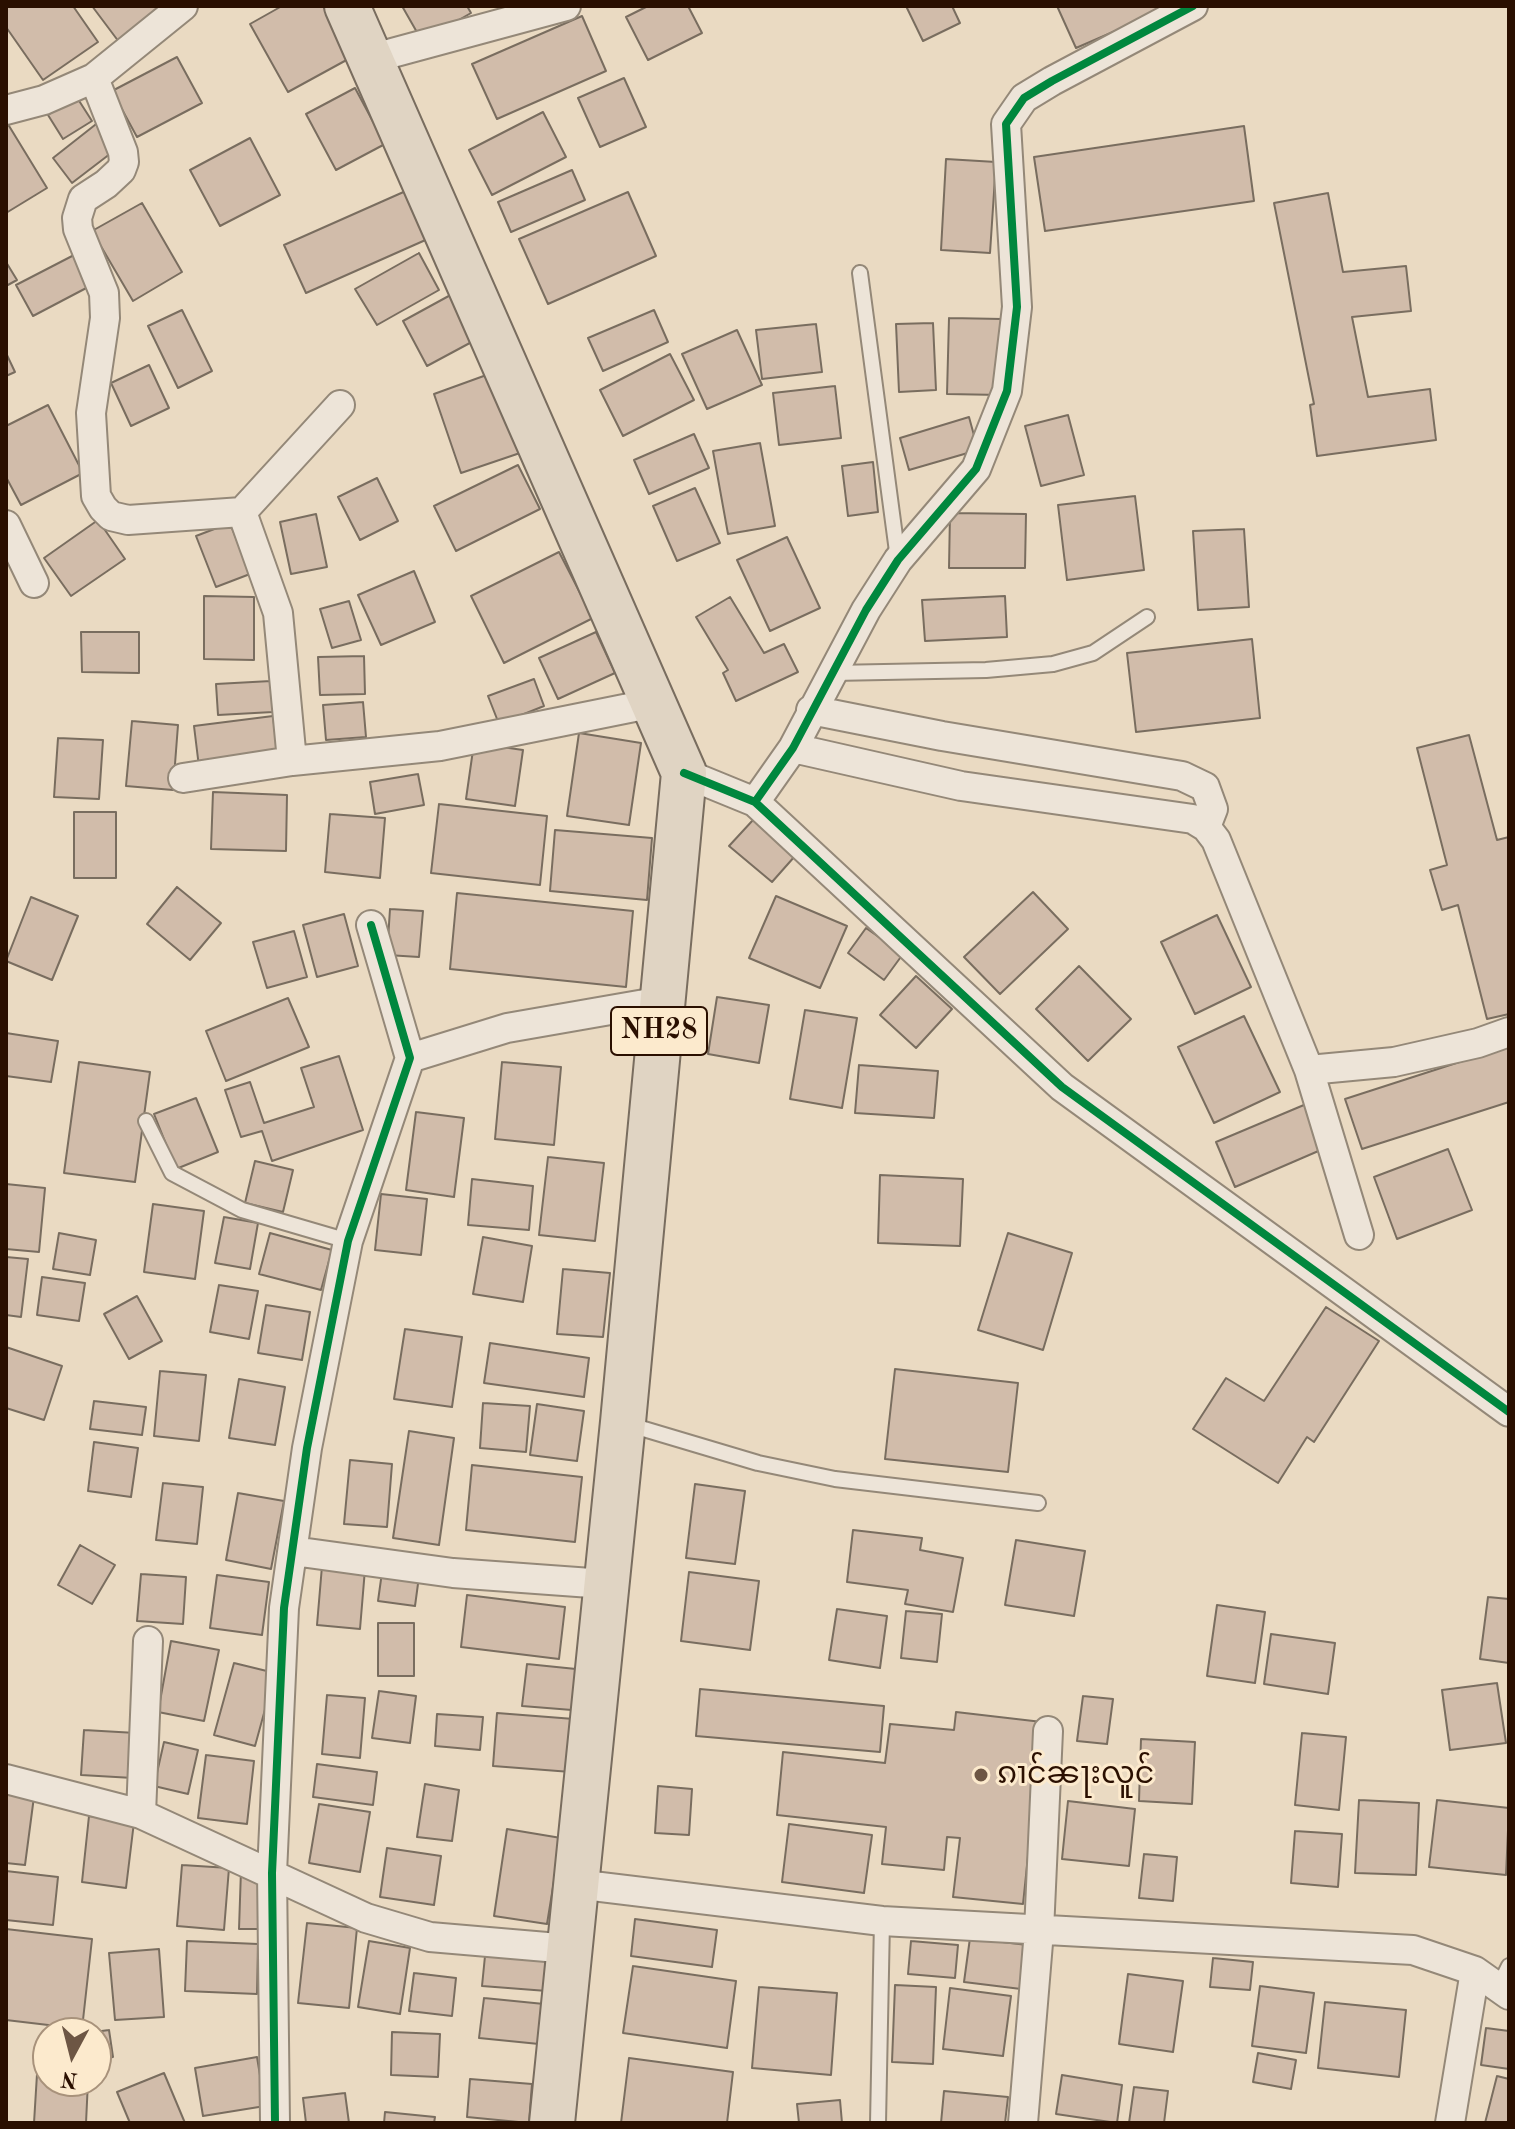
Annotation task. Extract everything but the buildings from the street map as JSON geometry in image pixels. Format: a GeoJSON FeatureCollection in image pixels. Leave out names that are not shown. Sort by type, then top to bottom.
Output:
{"type":"FeatureCollection","features":[{"type":"Feature","properties":{"kind":"highway","name":"NH28"},"geometry":{"type":"LineString","coordinates":[[347,6],[684,773],[623,1422],[552,2123]]}},
{"type":"Feature","properties":{"kind":"street"},"geometry":{"type":"LineString","coordinates":[[6,110],[44,100],[94,78],[183,6]]}},
{"type":"Feature","properties":{"kind":"street"},"geometry":{"type":"LineString","coordinates":[[370,59],[566,6]]}},
{"type":"Feature","properties":{"kind":"street"},"geometry":{"type":"LineString","coordinates":[[755,802],[793,748],[866,610],[898,560],[976,469],[1007,391],[1017,307],[1006,124],[1024,98],[1191,7]]}},
{"type":"Feature","properties":{"kind":"street"},"geometry":{"type":"LineString","coordinates":[[94,78],[123,152],[124,162],[121,170],[106,184],[83,199],[77,218],[78,229],[104,293],[105,318],[91,413],[96,496],[111,516],[128,520],[242,512],[340,405]]}},
{"type":"Feature","properties":{"kind":"street"},"geometry":{"type":"LineString","coordinates":[[242,512],[278,613],[292,761]]}},
{"type":"Feature","properties":{"kind":"street"},"geometry":{"type":"LineString","coordinates":[[6,525],[34,583]]}},
{"type":"Feature","properties":{"kind":"street"},"geometry":{"type":"LineString","coordinates":[[183,778],[292,761],[440,746],[654,703]]}},
{"type":"Feature","properties":{"kind":"street"},"geometry":{"type":"LineString","coordinates":[[811,710],[942,736],[1182,776],[1205,787],[1213,809],[1206,827]]}},
{"type":"Feature","properties":{"kind":"street"},"geometry":{"type":"LineString","coordinates":[[793,748],[961,786],[1193,819],[1206,827],[1216,840],[1309,1070],[1359,1235]]}},
{"type":"Feature","properties":{"kind":"street"},"geometry":{"type":"LineString","coordinates":[[684,773],[755,802],[1062,1087],[1509,1412]]}},
{"type":"Feature","properties":{"kind":"street"},"geometry":{"type":"LineString","coordinates":[[275,2123],[272,1873],[284,1608],[307,1448],[348,1241],[410,1058],[371,925]]}},
{"type":"Feature","properties":{"kind":"street"},"geometry":{"type":"LineString","coordinates":[[410,1058],[507,1028],[662,1001]]}},
{"type":"Feature","properties":{"kind":"street"},"geometry":{"type":"LineString","coordinates":[[1309,1070],[1394,1062],[1478,1043],[1509,1032]]}},
{"type":"Feature","properties":{"kind":"street"},"geometry":{"type":"LineString","coordinates":[[293,1551],[453,1573],[605,1584]]}},
{"type":"Feature","properties":{"kind":"street"},"geometry":{"type":"LineString","coordinates":[[141,1814],[148,1641]]}},
{"type":"Feature","properties":{"kind":"street"},"geometry":{"type":"LineString","coordinates":[[1023,2123],[1039,1931],[1048,1731]]}},
{"type":"Feature","properties":{"kind":"street"},"geometry":{"type":"LineString","coordinates":[[6,1779],[141,1814],[366,1918],[430,1937],[570,1949]]}},
{"type":"Feature","properties":{"kind":"street"},"geometry":{"type":"LineString","coordinates":[[576,1884],[882,1921],[1413,1950],[1498,1980],[1450,2123]]}},
{"type":"Feature","properties":{"kind":"lane"},"geometry":{"type":"LineString","coordinates":[[860,273],[898,560]]}},
{"type":"Feature","properties":{"kind":"lane"},"geometry":{"type":"LineString","coordinates":[[833,673],[986,670],[1053,664],[1093,653],[1147,617]]}},
{"type":"Feature","properties":{"kind":"lane"},"geometry":{"type":"LineString","coordinates":[[146,1121],[172,1173],[242,1210],[348,1241]]}},
{"type":"Feature","properties":{"kind":"lane"},"geometry":{"type":"LineString","coordinates":[[623,1422],[758,1463],[835,1479],[1038,1503]]}},
{"type":"Feature","properties":{"kind":"lane"},"geometry":{"type":"LineString","coordinates":[[878,2123],[882,1921]]}},
{"type":"Feature","properties":{"kind":"cycle path"},"geometry":{"type":"LineString","coordinates":[[755,802],[793,748],[866,610],[898,560],[976,469],[1007,391],[1017,307],[1006,124],[1024,98],[1193,6]]}},
{"type":"Feature","properties":{"kind":"cycle path"},"geometry":{"type":"LineString","coordinates":[[684,773],[755,802],[1062,1087],[1509,1412]]}},
{"type":"Feature","properties":{"kind":"cycle path"},"geometry":{"type":"LineString","coordinates":[[275,2123],[272,1873],[284,1608],[307,1448],[348,1241],[410,1058],[371,925]]}},
{"type":"Feature","properties":{"kind":"place","name":"ၵၢင်ၼႃးလူင်"},"geometry":{"type":"Point","coordinates":[981,1775]}}]}
